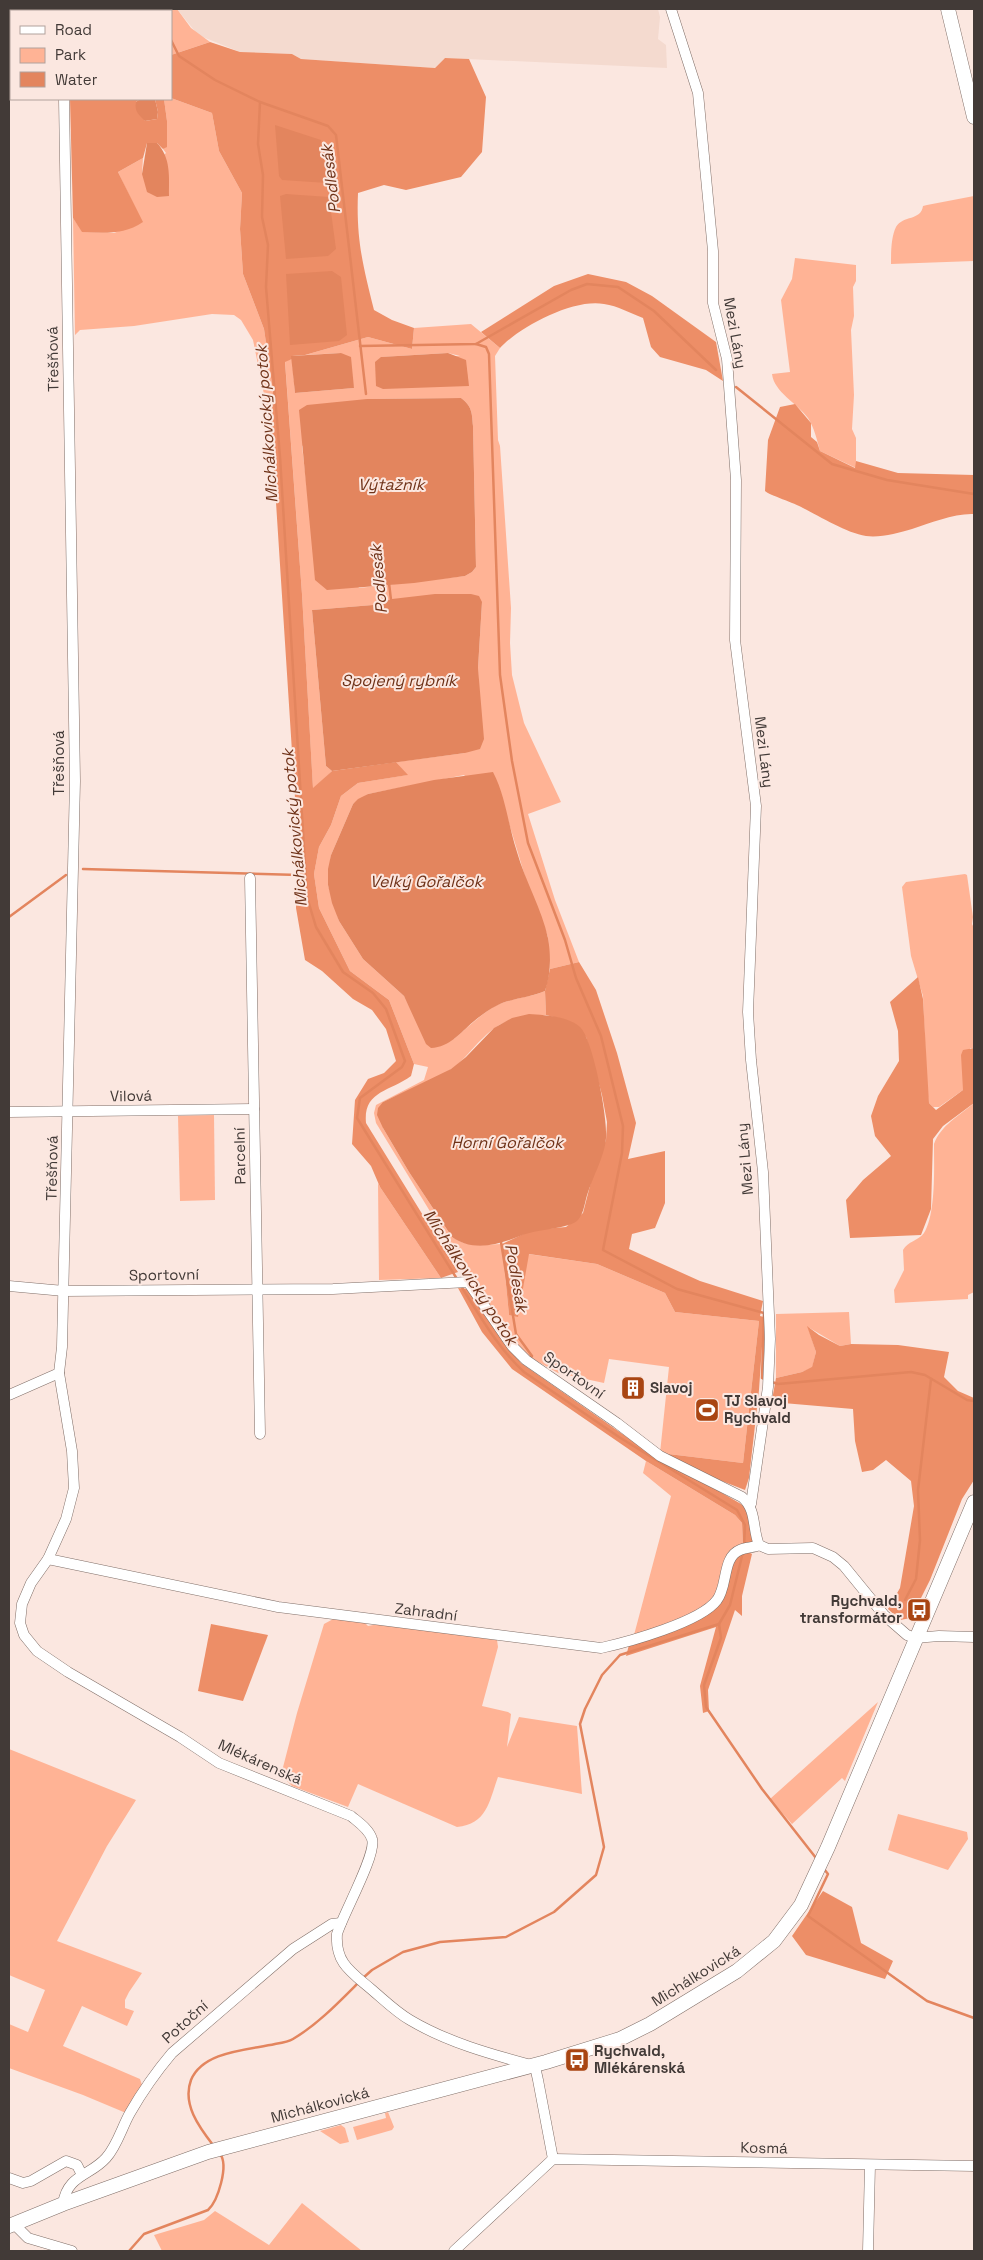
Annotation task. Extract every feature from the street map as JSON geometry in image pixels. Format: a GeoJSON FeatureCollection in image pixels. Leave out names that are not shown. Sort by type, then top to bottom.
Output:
{"type":"FeatureCollection","features":[{"type":"Feature","properties":{"kind":"street","name":"Mezi Lány"},"geometry":{"type":"LineString","coordinates":[[671,9],[698,93],[712,251],[713,303],[727,359],[736,480],[735,640],[756,806],[748,1012],[763,1172],[770,1339],[768,1387],[751,1504]]}},
{"type":"Feature","properties":{"kind":"street"},"geometry":{"type":"LineString","coordinates":[[948,9],[974,117]]}},
{"type":"Feature","properties":{"kind":"street","name":"Třešňová"},"geometry":{"type":"LineString","coordinates":[[58,1373],[62,1346],[64,1291],[75,781],[64,100]]}},
{"type":"Feature","properties":{"kind":"street","name":"Parcelní"},"geometry":{"type":"LineString","coordinates":[[250,878],[260,1434]]}},
{"type":"Feature","properties":{"kind":"street","name":"Vilová"},"geometry":{"type":"LineString","coordinates":[[9,1112],[254,1109]]}},
{"type":"Feature","properties":{"kind":"street","name":"Sportovní"},"geometry":{"type":"LineString","coordinates":[[9,1286],[64,1291],[333,1289],[468,1282],[512,1346],[526,1360],[617,1423],[660,1456],[742,1497],[751,1504]]}},
{"type":"Feature","properties":{"kind":"street"},"geometry":{"type":"LineString","coordinates":[[9,1395],[58,1373]]}},
{"type":"Feature","properties":{"kind":"street","name":"Mlékárenská"},"geometry":{"type":"LineString","coordinates":[[58,1373],[72,1451],[74,1488],[66,1519],[48,1559],[31,1583],[22,1604],[20,1623],[24,1635],[37,1651],[219,1763],[351,1816],[365,1828],[372,1839],[372,1846],[367,1864],[341,1923],[336,1946],[339,1956],[354,1975],[408,2019],[460,2044],[531,2065]]}},
{"type":"Feature","properties":{"kind":"street","name":"Michálkovická"},"geometry":{"type":"LineString","coordinates":[[63,2204],[208,2152],[531,2065],[620,2039],[650,2024],[737,1972],[774,1941],[801,1905],[828,1847],[974,1502]]}},
{"type":"Feature","properties":{"kind":"street"},"geometry":{"type":"LineString","coordinates":[[751,1504],[756,1547],[768,1549],[813,1548],[833,1557],[844,1566],[884,1615],[907,1635],[915,1638],[939,1636],[974,1637]]}},
{"type":"Feature","properties":{"kind":"street","name":"Zahradní"},"geometry":{"type":"LineString","coordinates":[[48,1559],[278,1608],[601,1648],[625,1643],[698,1616],[718,1600],[730,1559],[741,1549],[756,1547]]}},
{"type":"Feature","properties":{"kind":"street","name":"Potoční"},"geometry":{"type":"LineString","coordinates":[[63,2204],[66,2190],[72,2182],[99,2165],[108,2156],[129,2114],[155,2073],[172,2053],[293,1949],[332,1924],[341,1923]]}},
{"type":"Feature","properties":{"kind":"street"},"geometry":{"type":"LineString","coordinates":[[454,2251],[553,2159],[536,2071],[531,2065]]}},
{"type":"Feature","properties":{"kind":"street","name":"Kosmá"},"geometry":{"type":"LineString","coordinates":[[553,2159],[974,2166]]}},
{"type":"Feature","properties":{"kind":"street"},"geometry":{"type":"LineString","coordinates":[[9,2178],[23,2183],[31,2182],[66,2160],[77,2165],[82,2175]]}},
{"type":"Feature","properties":{"kind":"street"},"geometry":{"type":"LineString","coordinates":[[868,2251],[870,2164]]}},
{"type":"Feature","properties":{"kind":"street"},"geometry":{"type":"LineString","coordinates":[[63,2204],[11,2224],[28,2238],[72,2251]]}},
{"type":"Feature","properties":{"kind":"shaded area"},"geometry":{"type":"Polygon","coordinates":[[[177,9],[658,9],[660,17],[658,39],[666,45],[667,68],[445,58],[435,68],[301,59],[292,54],[240,52],[198,35],[177,9]]]}},
{"type":"Feature","properties":{"kind":"shaded area"},"geometry":{"type":"Polygon","coordinates":[[[210,42],[240,52],[292,54],[301,59],[435,68],[445,58],[469,59],[486,97],[482,152],[461,177],[406,190],[384,185],[358,193],[358,225],[361,252],[374,310],[392,320],[414,328],[412,349],[368,337],[305,355],[292,356],[292,359],[285,362],[302,594],[313,788],[332,771],[396,762],[408,775],[358,783],[341,796],[331,825],[319,847],[314,874],[319,908],[350,971],[389,1000],[414,1064],[411,1076],[373,1098],[366,1112],[366,1123],[458,1272],[441,1278],[380,1187],[371,1166],[352,1144],[355,1100],[368,1079],[384,1073],[396,1061],[386,1029],[372,1010],[353,999],[322,971],[305,960],[296,908],[298,845],[270,409],[273,391],[264,329],[243,274],[240,229],[242,193],[219,151],[212,113],[172,98],[172,55],[210,42]]]}},
{"type":"Feature","properties":{"kind":"shaded area"},"geometry":{"type":"Polygon","coordinates":[[[70,100],[139,100],[136,102],[145,121],[157,119],[158,112],[155,100],[164,100],[167,121],[167,147],[163,149],[157,143],[147,143],[143,158],[118,172],[143,222],[121,231],[98,233],[82,232],[73,218],[70,100]]]}},
{"type":"Feature","properties":{"kind":"shaded area"},"geometry":{"type":"Polygon","coordinates":[[[588,274],[626,282],[652,296],[716,342],[723,381],[706,370],[660,357],[651,347],[643,318],[609,305],[592,303],[563,310],[533,323],[500,348],[481,332],[554,286],[588,274]]]}},
{"type":"Feature","properties":{"kind":"shaded area"},"geometry":{"type":"Polygon","coordinates":[[[795,404],[811,423],[811,437],[817,442],[820,451],[855,468],[856,461],[898,473],[974,475],[974,514],[951,517],[889,535],[866,536],[842,528],[799,506],[767,493],[765,491],[768,440],[780,407],[795,404]]]}},
{"type":"Feature","properties":{"kind":"shaded area"},"geometry":{"type":"Polygon","coordinates":[[[579,962],[596,990],[617,1053],[636,1123],[628,1159],[665,1151],[665,1203],[655,1228],[632,1234],[629,1249],[700,1281],[763,1301],[760,1316],[764,1317],[759,1390],[749,1478],[745,1490],[696,1471],[660,1453],[743,1463],[759,1321],[675,1312],[665,1293],[597,1264],[529,1254],[518,1317],[509,1315],[502,1244],[532,1230],[566,1227],[583,1213],[592,1178],[606,1140],[607,1122],[602,1095],[586,1037],[565,1020],[546,1015],[545,991],[550,969],[579,962]]]}},
{"type":"Feature","properties":{"kind":"shaded area"},"geometry":{"type":"Polygon","coordinates":[[[918,977],[923,999],[929,1103],[936,1110],[963,1090],[961,1055],[963,1050],[974,1048],[974,1103],[943,1126],[933,1139],[931,1209],[921,1235],[850,1238],[846,1200],[863,1180],[891,1156],[875,1136],[871,1116],[878,1096],[899,1061],[898,1031],[890,1002],[918,977]]]}},
{"type":"Feature","properties":{"kind":"shaded area"},"geometry":{"type":"Polygon","coordinates":[[[458,1288],[469,1289],[503,1341],[521,1363],[631,1440],[747,1509],[754,1541],[743,1547],[742,1523],[735,1515],[646,1461],[512,1369],[482,1332],[458,1288]]]}},
{"type":"Feature","properties":{"kind":"shaded area"},"geometry":{"type":"Polygon","coordinates":[[[807,1326],[840,1346],[851,1344],[898,1345],[949,1352],[944,1377],[958,1391],[974,1398],[974,1480],[962,1499],[930,1580],[911,1618],[900,1620],[888,1609],[900,1588],[914,1506],[911,1481],[886,1460],[873,1470],[862,1472],[855,1441],[853,1409],[783,1403],[772,1400],[776,1378],[802,1372],[812,1367],[816,1352],[807,1326]]]}},
{"type":"Feature","properties":{"kind":"shaded area"},"geometry":{"type":"Polygon","coordinates":[[[747,1551],[752,1554],[742,1596],[742,1616],[735,1610],[708,1690],[709,1711],[703,1713],[700,1686],[716,1627],[626,1656],[629,1645],[710,1611],[734,1559],[747,1551]]]}},
{"type":"Feature","properties":{"kind":"shaded area"},"geometry":{"type":"Polygon","coordinates":[[[211,1624],[268,1635],[243,1701],[198,1691],[211,1624]]]}},
{"type":"Feature","properties":{"kind":"shaded area"},"geometry":{"type":"Polygon","coordinates":[[[823,1891],[852,1907],[861,1943],[893,1961],[885,1979],[806,1955],[792,1936],[823,1891]]]}},
{"type":"Feature","properties":{"kind":"green space"},"geometry":{"type":"Polygon","coordinates":[[[177,9],[191,28],[210,42],[172,55],[172,10],[68,10],[177,9]]]}},
{"type":"Feature","properties":{"kind":"green space"},"geometry":{"type":"Polygon","coordinates":[[[172,98],[212,113],[219,151],[242,193],[240,229],[243,274],[264,329],[273,391],[270,424],[253,340],[241,320],[234,315],[212,314],[134,326],[80,330],[75,335],[73,218],[83,232],[114,233],[142,222],[118,172],[143,158],[142,174],[166,153],[163,149],[167,146],[167,121],[164,100],[172,100],[172,98]]]}},
{"type":"Feature","properties":{"kind":"green space"},"geometry":{"type":"Polygon","coordinates":[[[974,196],[974,261],[891,264],[893,235],[899,223],[919,214],[923,206],[974,196]]]}},
{"type":"Feature","properties":{"kind":"green space"},"geometry":{"type":"Polygon","coordinates":[[[795,258],[856,265],[856,281],[853,287],[854,316],[851,330],[854,395],[852,429],[856,438],[856,468],[820,451],[814,429],[808,418],[781,392],[772,374],[790,372],[781,300],[792,279],[795,258]]]}},
{"type":"Feature","properties":{"kind":"green space"},"geometry":{"type":"Polygon","coordinates":[[[471,324],[500,348],[495,356],[498,440],[500,446],[511,608],[510,643],[512,675],[524,723],[561,802],[528,814],[555,900],[579,962],[550,969],[548,937],[527,883],[508,820],[464,775],[368,794],[353,804],[331,855],[328,885],[339,921],[363,959],[404,996],[413,1013],[454,1039],[495,1006],[545,991],[546,1015],[520,1017],[496,1027],[453,1068],[428,1082],[383,1102],[383,1128],[409,1172],[452,1237],[470,1244],[502,1244],[509,1315],[518,1316],[528,1254],[597,1264],[665,1293],[675,1312],[759,1321],[743,1463],[660,1453],[669,1367],[609,1359],[604,1383],[558,1373],[526,1355],[511,1337],[453,1249],[376,1123],[374,1113],[376,1105],[424,1080],[428,1067],[414,1064],[389,1000],[350,971],[319,908],[314,874],[319,847],[331,825],[341,796],[358,783],[407,775],[396,762],[465,753],[479,702],[478,668],[482,602],[392,599],[373,605],[312,610],[326,766],[332,771],[313,789],[302,594],[285,361],[292,359],[295,393],[354,388],[341,353],[305,355],[368,337],[412,349],[414,328],[471,324]],[[448,353],[381,357],[460,356],[448,353]],[[461,398],[367,399],[302,446],[309,506],[359,588],[465,576],[476,567],[473,421],[469,407],[461,398]]]}},
{"type":"Feature","properties":{"kind":"green space"},"geometry":{"type":"Polygon","coordinates":[[[967,875],[974,928],[974,1048],[970,1048],[963,1090],[939,1107],[933,1107],[929,1103],[927,1089],[923,996],[911,956],[902,887],[906,882],[967,875]]]}},
{"type":"Feature","properties":{"kind":"green space"},"geometry":{"type":"Polygon","coordinates":[[[974,1103],[974,1292],[968,1295],[968,1299],[895,1303],[894,1290],[904,1270],[903,1250],[924,1233],[931,1214],[934,1190],[934,1144],[941,1131],[974,1103]]]}},
{"type":"Feature","properties":{"kind":"green space"},"geometry":{"type":"Polygon","coordinates":[[[214,1115],[215,1200],[180,1201],[178,1116],[214,1115]]]}},
{"type":"Feature","properties":{"kind":"green space"},"geometry":{"type":"Polygon","coordinates":[[[378,1183],[380,1187],[441,1278],[379,1280],[378,1183]]]}},
{"type":"Feature","properties":{"kind":"green space"},"geometry":{"type":"Polygon","coordinates":[[[849,1312],[851,1344],[840,1346],[808,1327],[816,1352],[812,1368],[776,1378],[776,1314],[849,1312]]]}},
{"type":"Feature","properties":{"kind":"green space"},"geometry":{"type":"Polygon","coordinates":[[[646,1461],[735,1515],[742,1523],[743,1547],[715,1596],[696,1613],[634,1635],[671,1496],[643,1473],[646,1461]]]}},
{"type":"Feature","properties":{"kind":"green space"},"geometry":{"type":"Polygon","coordinates":[[[335,1618],[364,1622],[368,1626],[379,1624],[497,1640],[498,1647],[482,1706],[511,1714],[507,1747],[519,1717],[577,1726],[582,1794],[498,1777],[489,1803],[481,1816],[467,1825],[457,1827],[358,1784],[348,1807],[292,1786],[281,1775],[297,1713],[324,1624],[335,1618]]]}},
{"type":"Feature","properties":{"kind":"green space"},"geometry":{"type":"Polygon","coordinates":[[[878,1702],[845,1781],[842,1778],[792,1824],[770,1799],[878,1702]]]}},
{"type":"Feature","properties":{"kind":"green space"},"geometry":{"type":"Polygon","coordinates":[[[9,1749],[136,1800],[107,1846],[57,1941],[142,1973],[125,2000],[125,2008],[134,2011],[127,2026],[82,2006],[63,2046],[140,2079],[142,2085],[126,2113],[9,2068],[9,2024],[28,2032],[45,1990],[9,1975],[9,1749]]]}},
{"type":"Feature","properties":{"kind":"green space"},"geometry":{"type":"Polygon","coordinates":[[[898,1814],[967,1832],[968,1839],[948,1870],[888,1850],[898,1814]]]}},
{"type":"Feature","properties":{"kind":"green space"},"geometry":{"type":"Polygon","coordinates":[[[388,2112],[394,2127],[392,2130],[357,2140],[353,2127],[386,2118],[385,2113],[388,2112]]]}},
{"type":"Feature","properties":{"kind":"green space"},"geometry":{"type":"Polygon","coordinates":[[[341,2125],[345,2128],[349,2142],[340,2144],[320,2131],[341,2125]]]}},
{"type":"Feature","properties":{"kind":"green space"},"geometry":{"type":"Polygon","coordinates":[[[302,2203],[362,2251],[162,2251],[154,2235],[204,2220],[215,2211],[269,2245],[302,2203]]]}},
{"type":"Feature","properties":{"kind":"water"},"geometry":{"type":"Polygon","coordinates":[[[139,100],[155,100],[158,112],[157,119],[145,121],[136,110],[136,102],[139,100]]]}},
{"type":"Feature","properties":{"kind":"water"},"geometry":{"type":"Polygon","coordinates":[[[275,125],[321,140],[327,183],[282,180],[279,176],[275,125]]]}},
{"type":"Feature","properties":{"kind":"water"},"geometry":{"type":"Polygon","coordinates":[[[147,143],[157,143],[165,155],[168,168],[169,196],[157,197],[147,192],[142,174],[147,143]]]}},
{"type":"Feature","properties":{"kind":"water"},"geometry":{"type":"Polygon","coordinates":[[[286,194],[329,197],[336,249],[328,256],[286,259],[280,196],[286,194]]]}},
{"type":"Feature","properties":{"kind":"water"},"geometry":{"type":"Polygon","coordinates":[[[332,271],[341,277],[347,335],[339,341],[290,345],[286,274],[332,271]]]}},
{"type":"Feature","properties":{"kind":"water"},"geometry":{"type":"Polygon","coordinates":[[[341,353],[351,357],[354,388],[295,393],[291,356],[341,353]]]}},
{"type":"Feature","properties":{"kind":"water"},"geometry":{"type":"Polygon","coordinates":[[[448,353],[466,360],[469,386],[383,389],[376,386],[375,362],[381,357],[448,353]]]}},
{"type":"Feature","properties":{"kind":"water","name":"Výtažník"},"geometry":{"type":"Polygon","coordinates":[[[461,398],[469,407],[473,421],[476,567],[465,576],[414,583],[327,590],[315,580],[299,410],[307,405],[367,399],[461,398]]]}},
{"type":"Feature","properties":{"kind":"water","name":"Spojený rybník"},"geometry":{"type":"Polygon","coordinates":[[[435,594],[471,594],[479,596],[482,602],[478,668],[484,739],[480,749],[465,753],[332,771],[326,766],[312,610],[373,605],[392,599],[435,594]]]}},
{"type":"Feature","properties":{"kind":"water","name":"Velký Gořalčok"},"geometry":{"type":"Polygon","coordinates":[[[493,772],[504,801],[520,863],[538,906],[548,938],[550,958],[547,985],[545,991],[502,1003],[478,1018],[449,1042],[431,1048],[426,1044],[404,996],[363,959],[339,921],[328,885],[328,869],[331,855],[353,804],[358,799],[368,794],[434,780],[493,772]]]}},
{"type":"Feature","properties":{"kind":"water","name":"Horní Gořalčok"},"geometry":{"type":"Polygon","coordinates":[[[529,1014],[569,1020],[580,1027],[585,1034],[599,1080],[605,1114],[606,1138],[603,1152],[582,1213],[574,1223],[486,1246],[460,1242],[452,1237],[409,1172],[383,1128],[377,1115],[378,1108],[383,1102],[451,1069],[466,1057],[494,1028],[512,1018],[529,1014]]]}},
{"type":"Feature","properties":{"kind":"waterway","name":"Michálkovický potok"},"geometry":{"type":"LineString","coordinates":[[172,42],[179,56],[215,80],[260,102],[258,144],[263,175],[262,217],[268,245],[266,287],[280,457],[307,897],[316,927],[343,972],[373,993],[386,1009],[405,1061],[402,1067],[360,1098],[357,1118],[457,1279]]}},
{"type":"Feature","properties":{"kind":"waterway","name":"Podlesák"},"geometry":{"type":"LineString","coordinates":[[260,102],[328,126],[336,135],[366,394]]}},
{"type":"Feature","properties":{"kind":"waterway"},"geometry":{"type":"LineString","coordinates":[[360,346],[476,344],[571,290],[587,284],[618,287],[654,311],[716,370]]}},
{"type":"Feature","properties":{"kind":"waterway"},"geometry":{"type":"LineString","coordinates":[[476,344],[486,347],[489,354],[500,675],[512,761],[528,843],[565,940],[576,978],[601,1036],[623,1126],[622,1153],[603,1250],[677,1289],[764,1313],[762,1378],[766,1380]]}},
{"type":"Feature","properties":{"kind":"waterway"},"geometry":{"type":"LineString","coordinates":[[736,387],[832,464],[887,480],[974,494]]}},
{"type":"Feature","properties":{"kind":"waterway","name":"Podlesák"},"geometry":{"type":"LineString","coordinates":[[389,583],[391,600]]}},
{"type":"Feature","properties":{"kind":"waterway"},"geometry":{"type":"LineString","coordinates":[[83,869],[299,875],[305,878]]}},
{"type":"Feature","properties":{"kind":"waterway"},"geometry":{"type":"LineString","coordinates":[[9,917],[66,875]]}},
{"type":"Feature","properties":{"kind":"waterway","name":"Podlesák"},"geometry":{"type":"LineString","coordinates":[[501,1242],[516,1334],[532,1356],[530,1359]]}},
{"type":"Feature","properties":{"kind":"waterway","name":"Michálkovický potok"},"geometry":{"type":"LineString","coordinates":[[461,1286],[498,1342],[524,1372],[619,1437],[737,1510],[745,1525],[744,1547]]}},
{"type":"Feature","properties":{"kind":"waterway"},"geometry":{"type":"LineString","coordinates":[[772,1382],[778,1384],[911,1372],[925,1375],[967,1400],[974,1401]]}},
{"type":"Feature","properties":{"kind":"waterway"},"geometry":{"type":"LineString","coordinates":[[905,1600],[916,1579],[920,1540],[918,1490],[931,1379]]}},
{"type":"Feature","properties":{"kind":"waterway","name":"Michálkovický potok"},"geometry":{"type":"LineString","coordinates":[[363,1978],[372,1970],[403,1952],[440,1942],[506,1937],[554,1912],[596,1875],[604,1847],[580,1724],[585,1709],[602,1675],[620,1655],[719,1624],[730,1605],[743,1552]]}},
{"type":"Feature","properties":{"kind":"waterway"},"geometry":{"type":"LineString","coordinates":[[719,1624],[721,1638],[704,1685],[706,1707],[762,1789],[816,1858]]}},
{"type":"Feature","properties":{"kind":"waterway"},"geometry":{"type":"LineString","coordinates":[[824,1869],[828,1874],[808,1916],[927,2001],[974,2018]]}},
{"type":"Feature","properties":{"kind":"waterway","name":"Michálkovický potok"},"geometry":{"type":"LineString","coordinates":[[213,2145],[202,2131],[190,2106],[189,2089],[191,2080],[197,2070],[205,2063],[227,2053],[282,2043],[293,2039],[320,2020],[359,1982]]}},
{"type":"Feature","properties":{"kind":"waterway","name":"Michálkovický potok"},"geometry":{"type":"LineString","coordinates":[[129,2251],[144,2234],[208,2210],[219,2191],[223,2174],[220,2154]]}},
{"type":"Feature","properties":{"kind":"place","name":"Slavoj"},"geometry":{"type":"Point","coordinates":[633,1388]}},
{"type":"Feature","properties":{"kind":"place","name":"TJ Slavoj Rychvald"},"geometry":{"type":"Point","coordinates":[707,1410]}},
{"type":"Feature","properties":{"kind":"place","name":"Rychvald, transformátor"},"geometry":{"type":"Point","coordinates":[919,1610]}},
{"type":"Feature","properties":{"kind":"place","name":"Rychvald, Mlékárenská"},"geometry":{"type":"Point","coordinates":[577,2060]}}]}
